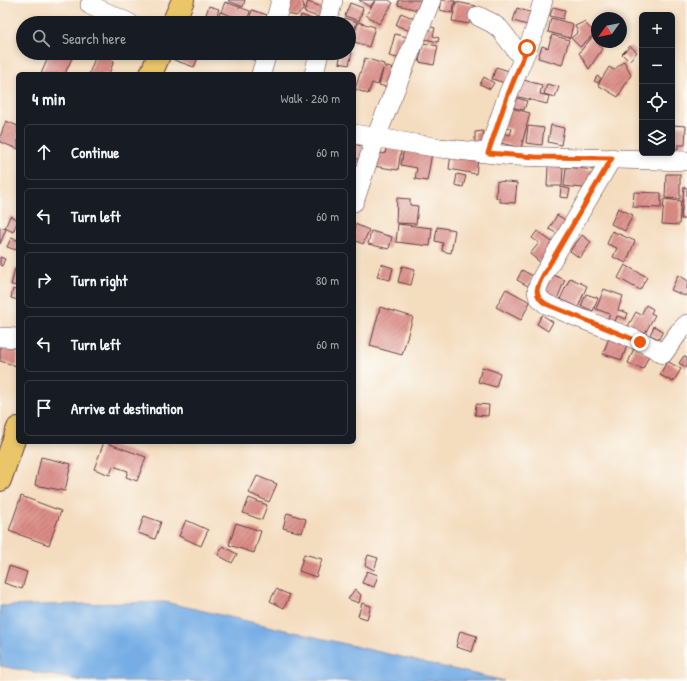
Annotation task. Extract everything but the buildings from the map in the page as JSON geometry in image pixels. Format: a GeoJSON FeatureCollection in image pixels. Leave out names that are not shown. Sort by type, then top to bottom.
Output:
{"type":"FeatureCollection","features":[{"type":"Feature","properties":{"kind":"highway"},"geometry":{"type":"LineString","coordinates":[[176,16],[183,0]]}},
{"type":"Feature","properties":{"kind":"highway"},"geometry":{"type":"LineString","coordinates":[[152,72],[157,60]]}},
{"type":"Feature","properties":{"kind":"highway"},"geometry":{"type":"LineString","coordinates":[[0,480],[16,434]]}},
{"type":"Feature","properties":{"kind":"street"},"geometry":{"type":"LineString","coordinates":[[277,16],[281,0]]}},
{"type":"Feature","properties":{"kind":"street"},"geometry":{"type":"LineString","coordinates":[[329,16],[333,0]]}},
{"type":"Feature","properties":{"kind":"street"},"geometry":{"type":"LineString","coordinates":[[356,196],[376,137],[431,0]]}},
{"type":"Feature","properties":{"kind":"street"},"geometry":{"type":"LineString","coordinates":[[488,153],[507,97],[535,30],[543,0]]}},
{"type":"Feature","properties":{"kind":"street"},"geometry":{"type":"LineString","coordinates":[[90,5],[114,16]]}},
{"type":"Feature","properties":{"kind":"street"},"geometry":{"type":"LineString","coordinates":[[478,16],[500,29],[523,59]]}},
{"type":"Feature","properties":{"kind":"street"},"geometry":{"type":"LineString","coordinates":[[262,72],[265,60]]}},
{"type":"Feature","properties":{"kind":"street"},"geometry":{"type":"LineString","coordinates":[[314,72],[317,60]]}},
{"type":"Feature","properties":{"kind":"street"},"geometry":{"type":"LineString","coordinates":[[356,134],[440,148],[535,157],[687,161]]}},
{"type":"Feature","properties":{"kind":"street"},"geometry":{"type":"LineString","coordinates":[[612,158],[545,272],[537,288],[537,294],[540,300],[546,304],[596,325],[628,336],[654,348],[663,354],[679,332],[687,324]]}},
{"type":"Feature","properties":{"kind":"street"},"geometry":{"type":"LineString","coordinates":[[0,337],[16,338]]}},
{"type":"Feature","properties":{"kind":"water"},"geometry":{"type":"Polygon","coordinates":[[[165,602],[504,681],[84,681],[0,666],[0,606],[165,602]]]}},
{"type":"Feature","properties":{"kind":"route"},"geometry":{"type":"LineString","coordinates":[[527,48],[507,97],[488,153],[535,157],[612,158],[545,272],[537,288],[537,294],[540,300],[546,304],[640,342]]}}]}
